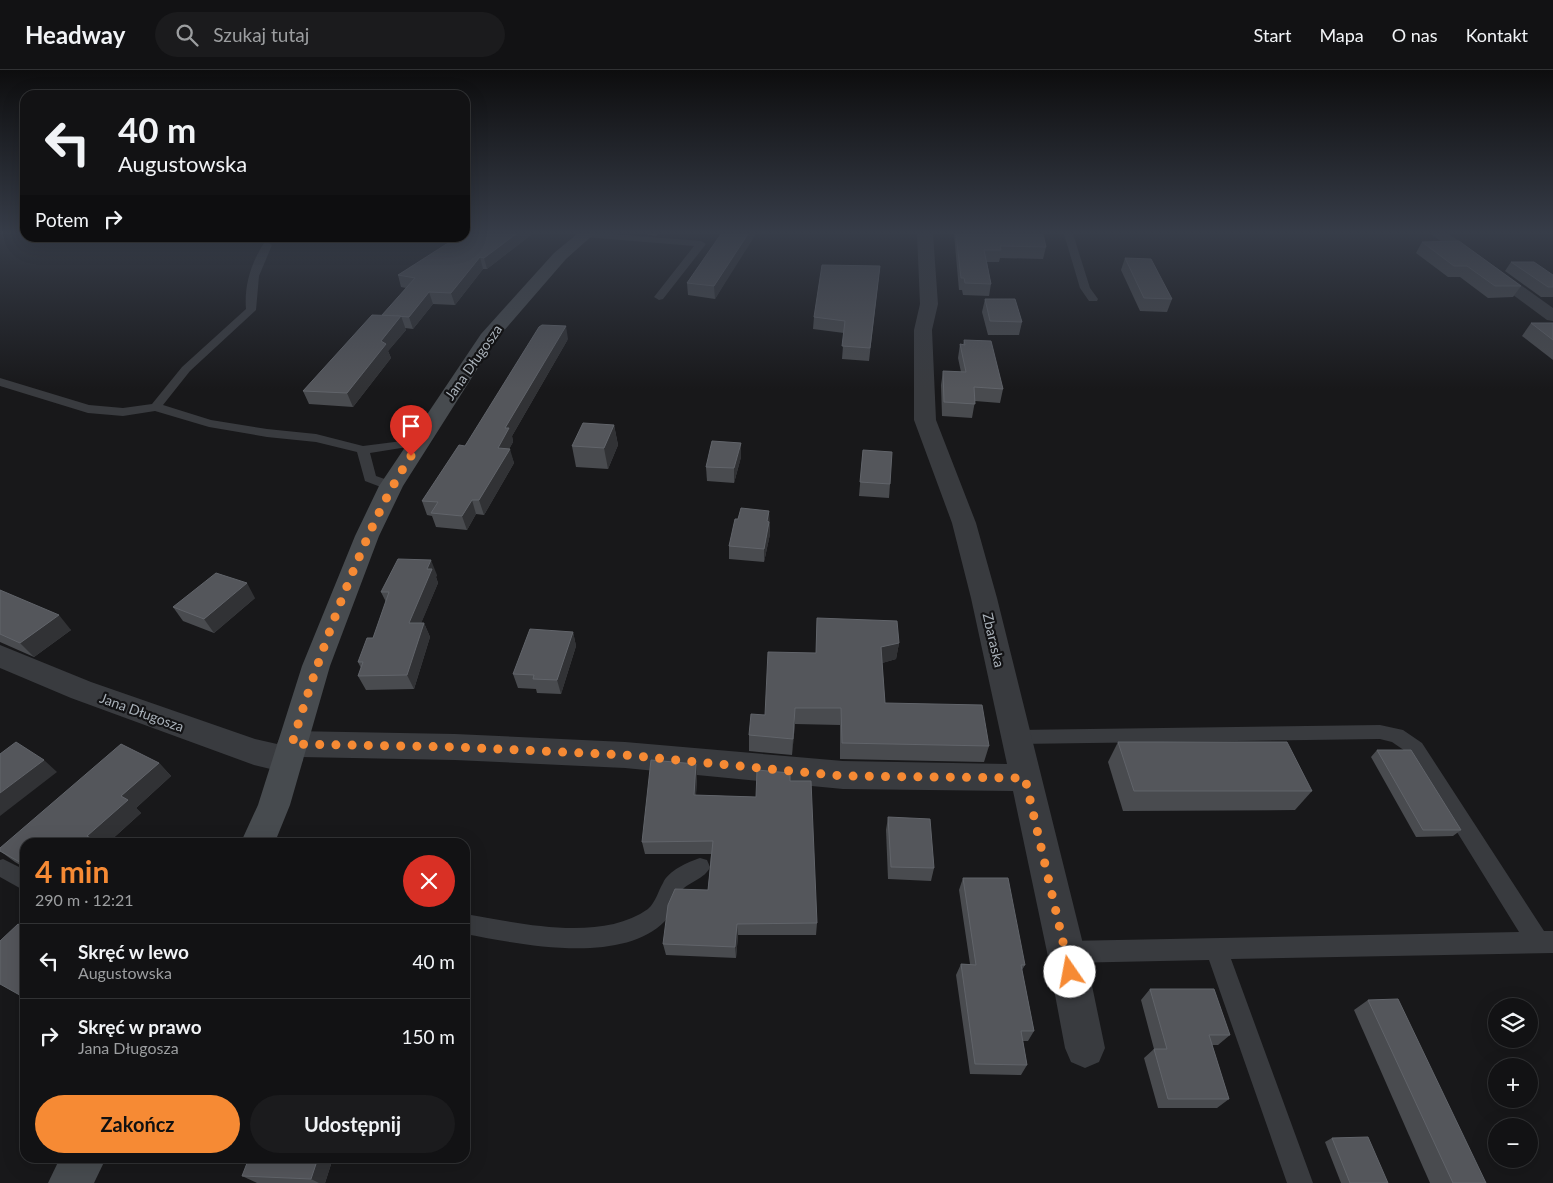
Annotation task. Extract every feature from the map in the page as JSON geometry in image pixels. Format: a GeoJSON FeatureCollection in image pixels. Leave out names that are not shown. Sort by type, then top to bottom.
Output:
{"type":"FeatureCollection","features":[{"type":"Feature","properties":{"kind":"street","name":"Jana Długosza"},"geometry":{"type":"LineString","coordinates":[[260,838],[274,805],[316,666],[367,536],[391,486],[470,363],[497,327],[533,286]]}},
{"type":"Feature","properties":{"kind":"street","name":"Zbaraska"},"geometry":{"type":"LineString","coordinates":[[928,286],[929,304],[923,330],[926,420],[964,523],[1017,737],[1066,952],[1085,1048]]}},
{"type":"Feature","properties":{"kind":"street"},"geometry":{"type":"LineString","coordinates":[[1511,286],[1553,316]]}},
{"type":"Feature","properties":{"kind":"street","name":"Jana Długosza"},"geometry":{"type":"LineString","coordinates":[[0,656],[109,700],[254,752],[290,752]]}},
{"type":"Feature","properties":{"kind":"street"},"geometry":{"type":"LineString","coordinates":[[290,752],[455,747],[625,755],[843,776],[1025,778]]}},
{"type":"Feature","properties":{"kind":"street"},"geometry":{"type":"LineString","coordinates":[[70,1183],[81,1163]]}},
{"type":"Feature","properties":{"kind":"lane"},"geometry":{"type":"LineString","coordinates":[[156,407],[162,395],[174,380],[228,334],[251,310],[249,298],[252,286]]}},
{"type":"Feature","properties":{"kind":"lane"},"geometry":{"type":"LineString","coordinates":[[659,297],[668,286]]}},
{"type":"Feature","properties":{"kind":"lane"},"geometry":{"type":"LineString","coordinates":[[1085,286],[1093,299]]}},
{"type":"Feature","properties":{"kind":"lane"},"geometry":{"type":"LineString","coordinates":[[0,382],[88,409],[124,412],[156,407],[209,423],[267,433],[316,438],[364,450],[420,441]]}},
{"type":"Feature","properties":{"kind":"lane"},"geometry":{"type":"LineString","coordinates":[[364,450],[370,478],[391,486]]}},
{"type":"Feature","properties":{"kind":"lane"},"geometry":{"type":"LineString","coordinates":[[1017,737],[1380,732],[1397,735],[1415,748],[1545,942]]}},
{"type":"Feature","properties":{"kind":"lane"},"geometry":{"type":"LineString","coordinates":[[470,925],[542,936],[582,938],[632,930],[657,915],[666,903],[672,886],[700,866]]}},
{"type":"Feature","properties":{"kind":"lane"},"geometry":{"type":"LineString","coordinates":[[3,868],[20,878]]}},
{"type":"Feature","properties":{"kind":"lane"},"geometry":{"type":"LineString","coordinates":[[1066,952],[1545,942]]}},
{"type":"Feature","properties":{"kind":"lane"},"geometry":{"type":"LineString","coordinates":[[1217,950],[1300,1183]]}},
{"type":"Feature","properties":{"kind":"building"},"geometry":{"type":"Polygon","coordinates":[[[408,286],[457,286],[451,293],[429,292],[409,317],[382,315],[408,286]]]}},
{"type":"Feature","properties":{"kind":"building"},"geometry":{"type":"Polygon","coordinates":[[[819,286],[878,286],[870,348],[842,346],[845,321],[814,317],[819,286]]]}},
{"type":"Feature","properties":{"kind":"building"},"geometry":{"type":"Polygon","coordinates":[[[1138,286],[1165,286],[1172,299],[1144,298],[1138,286]]]}},
{"type":"Feature","properties":{"kind":"building"},"geometry":{"type":"Polygon","coordinates":[[[985,299],[1015,299],[1022,322],[990,321],[985,299]]]}},
{"type":"Feature","properties":{"kind":"building"},"geometry":{"type":"Polygon","coordinates":[[[372,315],[401,316],[381,341],[386,344],[347,393],[303,391],[372,315]]]}},
{"type":"Feature","properties":{"kind":"building"},"geometry":{"type":"Polygon","coordinates":[[[1531,323],[1553,323],[1553,340],[1531,323]]]}},
{"type":"Feature","properties":{"kind":"building"},"geometry":{"type":"Polygon","coordinates":[[[542,325],[566,326],[505,428],[509,428],[498,448],[510,449],[479,500],[472,500],[462,516],[431,513],[438,502],[422,501],[459,445],[465,446],[542,325]]]}},
{"type":"Feature","properties":{"kind":"building"},"geometry":{"type":"Polygon","coordinates":[[[964,340],[991,341],[1003,389],[974,387],[975,404],[944,402],[943,371],[966,372],[960,344],[965,345],[964,340]]]}},
{"type":"Feature","properties":{"kind":"building"},"geometry":{"type":"Polygon","coordinates":[[[583,423],[614,425],[604,448],[572,446],[583,423]]]}},
{"type":"Feature","properties":{"kind":"building"},"geometry":{"type":"Polygon","coordinates":[[[712,441],[741,443],[734,468],[706,467],[712,441]]]}},
{"type":"Feature","properties":{"kind":"building"},"geometry":{"type":"Polygon","coordinates":[[[863,450],[892,452],[890,484],[860,482],[863,450]]]}},
{"type":"Feature","properties":{"kind":"building"},"geometry":{"type":"Polygon","coordinates":[[[741,508],[769,511],[764,549],[729,546],[735,519],[738,519],[741,508]]]}},
{"type":"Feature","properties":{"kind":"building"},"geometry":{"type":"Polygon","coordinates":[[[398,559],[431,560],[427,569],[432,569],[409,623],[424,623],[407,675],[358,676],[363,662],[358,662],[367,638],[373,638],[389,592],[381,592],[398,559]]]}},
{"type":"Feature","properties":{"kind":"building"},"geometry":{"type":"Polygon","coordinates":[[[216,573],[247,583],[204,619],[173,607],[216,573]]]}},
{"type":"Feature","properties":{"kind":"building"},"geometry":{"type":"Polygon","coordinates":[[[0,590],[59,615],[20,643],[0,634],[0,590]]]}},
{"type":"Feature","properties":{"kind":"building"},"geometry":{"type":"Polygon","coordinates":[[[817,618],[897,621],[899,643],[881,647],[885,703],[982,705],[989,746],[842,743],[841,708],[795,708],[793,739],[749,735],[751,714],[765,715],[768,652],[816,653],[817,618]]]}},
{"type":"Feature","properties":{"kind":"building"},"geometry":{"type":"Polygon","coordinates":[[[530,629],[573,632],[557,680],[533,679],[534,675],[513,674],[530,629]]]}},
{"type":"Feature","properties":{"kind":"building"},"geometry":{"type":"Polygon","coordinates":[[[16,742],[44,760],[0,793],[0,754],[16,742]]]}},
{"type":"Feature","properties":{"kind":"building"},"geometry":{"type":"Polygon","coordinates":[[[1118,742],[1287,742],[1312,791],[1134,791],[1118,742]]]}},
{"type":"Feature","properties":{"kind":"building"},"geometry":{"type":"Polygon","coordinates":[[[121,744],[159,763],[121,796],[128,800],[87,836],[90,838],[20,838],[20,862],[0,851],[0,848],[121,744]]]}},
{"type":"Feature","properties":{"kind":"building"},"geometry":{"type":"Polygon","coordinates":[[[1377,750],[1411,750],[1461,830],[1423,830],[1377,750]]]}},
{"type":"Feature","properties":{"kind":"building"},"geometry":{"type":"Polygon","coordinates":[[[651,760],[696,764],[694,795],[756,797],[757,770],[790,773],[790,781],[811,781],[817,923],[737,924],[735,947],[663,944],[668,905],[675,889],[708,890],[713,841],[642,842],[651,760]]]}},
{"type":"Feature","properties":{"kind":"building"},"geometry":{"type":"Polygon","coordinates":[[[888,817],[930,819],[934,868],[891,867],[888,817]]]}},
{"type":"Feature","properties":{"kind":"building"},"geometry":{"type":"Polygon","coordinates":[[[963,878],[1008,878],[1025,965],[1021,965],[1034,1031],[1021,1031],[1027,1065],[975,1064],[961,964],[976,965],[963,878]]]}},
{"type":"Feature","properties":{"kind":"building"},"geometry":{"type":"Polygon","coordinates":[[[18,924],[20,925],[20,995],[0,984],[0,941],[18,924]]]}},
{"type":"Feature","properties":{"kind":"building"},"geometry":{"type":"Polygon","coordinates":[[[1150,989],[1214,989],[1230,1035],[1209,1035],[1229,1099],[1168,1099],[1154,1049],[1167,1049],[1150,989]]]}},
{"type":"Feature","properties":{"kind":"building"},"geometry":{"type":"Polygon","coordinates":[[[1398,999],[1486,1183],[1453,1183],[1368,1000],[1398,999]]]}},
{"type":"Feature","properties":{"kind":"building"},"geometry":{"type":"Polygon","coordinates":[[[1368,1137],[1388,1183],[1350,1183],[1332,1138],[1368,1137]]]}},
{"type":"Feature","properties":{"kind":"building"},"geometry":{"type":"Polygon","coordinates":[[[247,1163],[316,1163],[311,1179],[242,1176],[247,1163]]]}},
{"type":"Feature","properties":{"kind":"route"},"geometry":{"type":"LineString","coordinates":[[411,456],[391,486],[367,536],[316,666],[292,744],[455,747],[625,755],[843,776],[1025,778],[1070,972]]}}]}
